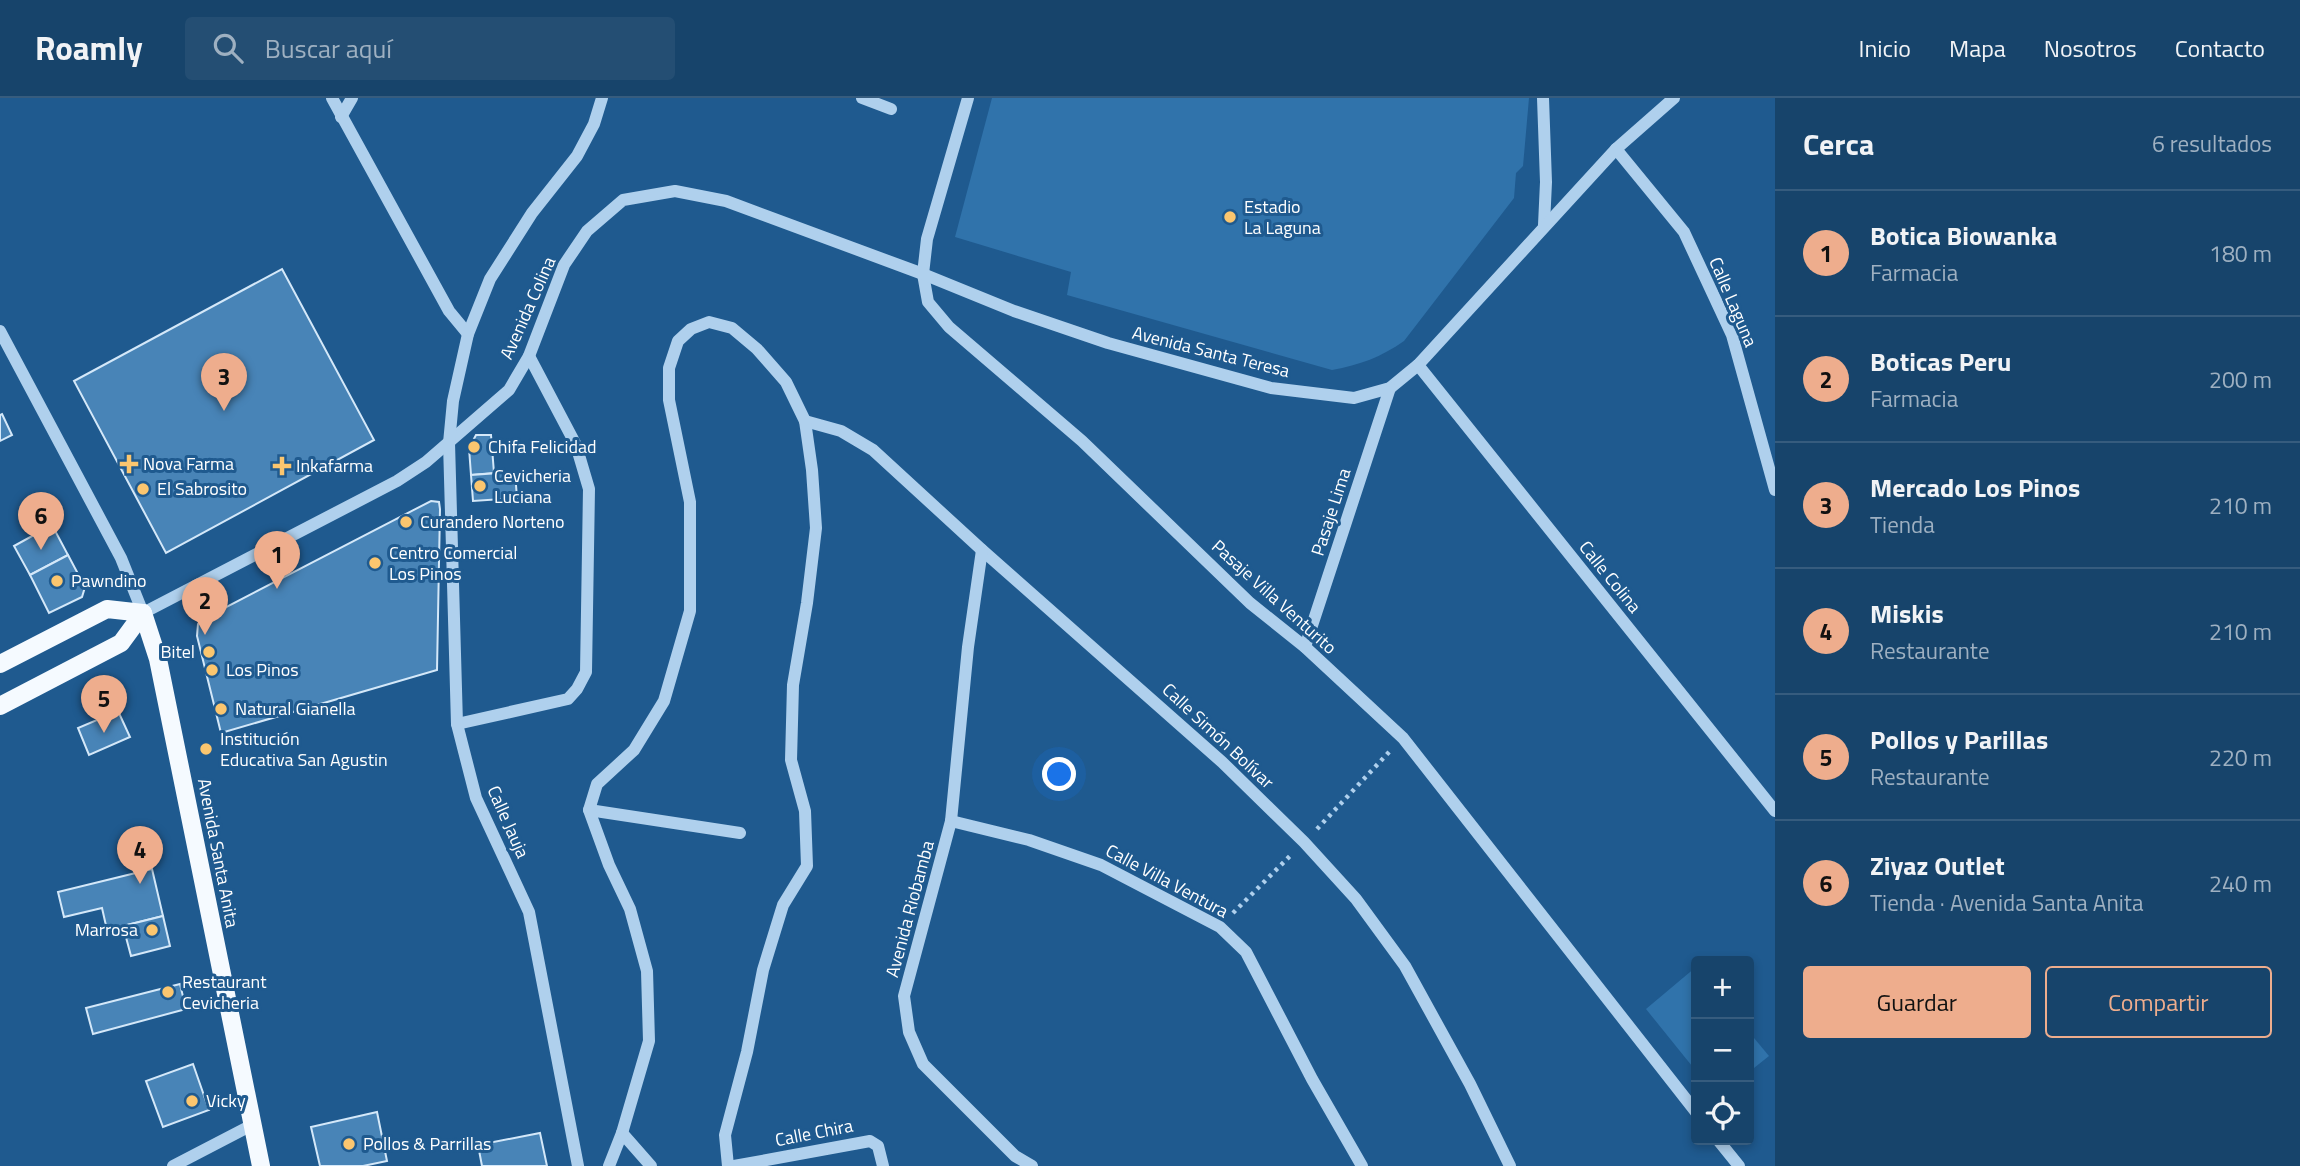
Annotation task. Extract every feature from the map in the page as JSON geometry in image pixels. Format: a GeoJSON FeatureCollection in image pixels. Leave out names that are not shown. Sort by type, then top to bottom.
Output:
{"type":"FeatureCollection","features":[{"type":"Feature","properties":{"kind":"main road"},"geometry":{"type":"LineString","coordinates":[[0,664],[107,609],[142,613],[121,643],[0,706]]}},
{"type":"Feature","properties":{"kind":"main road","name":"Avenida Santa Anita"},"geometry":{"type":"LineString","coordinates":[[142,613],[158,659],[261,1166]]}},
{"type":"Feature","properties":{"kind":"street"},"geometry":{"type":"LineString","coordinates":[[332,98],[449,311],[468,334]]}},
{"type":"Feature","properties":{"kind":"street"},"geometry":{"type":"LineString","coordinates":[[341,117],[352,98]]}},
{"type":"Feature","properties":{"kind":"street","name":"Calle Jauja"},"geometry":{"type":"LineString","coordinates":[[578,1166],[529,912],[476,798],[457,724],[449,443],[453,401],[468,334],[490,279],[532,213],[577,156],[594,124],[602,98]]}},
{"type":"Feature","properties":{"kind":"street"},"geometry":{"type":"LineString","coordinates":[[862,98],[891,109]]}},
{"type":"Feature","properties":{"kind":"street","name":"Pasaje Villa Venturito"},"geometry":{"type":"LineString","coordinates":[[968,98],[927,239],[923,274],[928,302],[949,327],[1082,441],[1250,603],[1305,648],[1403,738],[1691,1106]]}},
{"type":"Feature","properties":{"kind":"street"},"geometry":{"type":"LineString","coordinates":[[1543,98],[1546,182],[1544,225]]}},
{"type":"Feature","properties":{"kind":"street","name":"Avenida Santa Teresa"},"geometry":{"type":"LineString","coordinates":[[923,274],[1014,311],[1108,343],[1271,388],[1354,398],[1390,388],[1418,365],[1616,149],[1674,98]]}},
{"type":"Feature","properties":{"kind":"street","name":"Calle Laguna"},"geometry":{"type":"LineString","coordinates":[[1616,149],[1684,232],[1732,335],[1775,490]]}},
{"type":"Feature","properties":{"kind":"street","name":"Avenida Colina"},"geometry":{"type":"LineString","coordinates":[[142,613],[397,481],[449,443],[509,390],[529,356],[564,265],[587,231],[623,200],[675,191],[726,201],[923,274]]}},
{"type":"Feature","properties":{"kind":"street"},"geometry":{"type":"LineString","coordinates":[[609,1166],[622,1133],[649,1041],[647,971],[631,909],[609,865],[589,810],[597,784],[634,750],[664,701],[690,611],[690,502],[669,400],[669,368],[678,341],[691,329],[709,322],[732,328],[757,349],[786,382],[805,421],[816,528],[793,685],[791,760],[805,811],[807,866],[783,905],[763,970],[747,1052],[725,1135],[728,1166]]}},
{"type":"Feature","properties":{"kind":"street","name":"Avenida Santa Anita"},"geometry":{"type":"LineString","coordinates":[[0,331],[121,558],[142,613]]}},
{"type":"Feature","properties":{"kind":"street"},"geometry":{"type":"LineString","coordinates":[[457,724],[568,699],[586,672],[589,489],[576,445],[529,356]]}},
{"type":"Feature","properties":{"kind":"street","name":"Calle Colina"},"geometry":{"type":"LineString","coordinates":[[1418,365],[1775,811]]}},
{"type":"Feature","properties":{"kind":"street","name":"Pasaje Lima"},"geometry":{"type":"LineString","coordinates":[[1305,648],[1390,388]]}},
{"type":"Feature","properties":{"kind":"street","name":"Calle Simón Bolívar"},"geometry":{"type":"LineString","coordinates":[[805,421],[841,431],[873,450],[1222,762],[1304,842],[1356,900],[1405,966],[1471,1084],[1510,1166]]}},
{"type":"Feature","properties":{"kind":"street","name":"Avenida Riobamba"},"geometry":{"type":"LineString","coordinates":[[982,550],[968,647],[951,821],[904,996],[909,1032],[923,1065],[1015,1156],[1032,1166]]}},
{"type":"Feature","properties":{"kind":"street"},"geometry":{"type":"LineString","coordinates":[[589,810],[740,833]]}},
{"type":"Feature","properties":{"kind":"street","name":"Calle Villa Ventura"},"geometry":{"type":"LineString","coordinates":[[951,821],[1029,840],[1101,865],[1220,927],[1246,952],[1312,1079],[1362,1166]]}},
{"type":"Feature","properties":{"kind":"street"},"geometry":{"type":"LineString","coordinates":[[173,1166],[252,1125]]}},
{"type":"Feature","properties":{"kind":"street"},"geometry":{"type":"LineString","coordinates":[[622,1133],[651,1166]]}},
{"type":"Feature","properties":{"kind":"street","name":"Calle Chira"},"geometry":{"type":"LineString","coordinates":[[734,1166],[870,1141],[878,1146],[883,1166]]}},
{"type":"Feature","properties":{"kind":"street"},"geometry":{"type":"LineString","coordinates":[[1722,1145],[1739,1166]]}},
{"type":"Feature","properties":{"kind":"shaded area","name":"Estadio La Laguna"},"geometry":{"type":"Polygon","coordinates":[[[992,98],[1529,98],[1523,166],[1516,173],[1514,198],[1404,341],[1370,360],[1332,370],[1067,295],[1071,272],[955,237],[992,98]]]}},
{"type":"Feature","properties":{"kind":"shaded area"},"geometry":{"type":"Polygon","coordinates":[[[1691,971],[1691,1065],[1646,1009],[1691,971]]]}},
{"type":"Feature","properties":{"kind":"shaded area"},"geometry":{"type":"Polygon","coordinates":[[[1754,1038],[1769,1056],[1754,1068],[1754,1038]]]}},
{"type":"Feature","properties":{"kind":"building"},"geometry":{"type":"Polygon","coordinates":[[[282,269],[374,440],[166,553],[74,381],[282,269]]]}},
{"type":"Feature","properties":{"kind":"building"},"geometry":{"type":"Polygon","coordinates":[[[2,414],[12,435],[0,441],[0,415],[2,414]]]}},
{"type":"Feature","properties":{"kind":"building"},"geometry":{"type":"Polygon","coordinates":[[[476,435],[491,435],[494,473],[471,475],[469,448],[476,435]]]}},
{"type":"Feature","properties":{"kind":"building"},"geometry":{"type":"Polygon","coordinates":[[[515,472],[517,498],[473,501],[471,475],[515,472]]]}},
{"type":"Feature","properties":{"kind":"building","name":"Centro Comercial Los Pinos"},"geometry":{"type":"Polygon","coordinates":[[[431,501],[439,502],[440,509],[437,670],[221,733],[197,636],[198,624],[431,501]]]}},
{"type":"Feature","properties":{"kind":"building"},"geometry":{"type":"Polygon","coordinates":[[[52,525],[68,555],[30,575],[14,546],[52,525]]]}},
{"type":"Feature","properties":{"kind":"building","name":"Pawndino"},"geometry":{"type":"Polygon","coordinates":[[[68,555],[85,587],[82,597],[49,613],[30,575],[68,555]]]}},
{"type":"Feature","properties":{"kind":"building"},"geometry":{"type":"Polygon","coordinates":[[[118,711],[130,737],[89,755],[78,728],[118,711]]]}},
{"type":"Feature","properties":{"kind":"building"},"geometry":{"type":"Polygon","coordinates":[[[152,869],[163,916],[107,930],[102,908],[64,917],[58,892],[152,869]]]}},
{"type":"Feature","properties":{"kind":"building"},"geometry":{"type":"Polygon","coordinates":[[[163,916],[170,946],[131,956],[123,926],[163,916]]]}},
{"type":"Feature","properties":{"kind":"building"},"geometry":{"type":"Polygon","coordinates":[[[180,984],[186,1009],[93,1034],[86,1008],[180,984]]]}},
{"type":"Feature","properties":{"kind":"building"},"geometry":{"type":"Polygon","coordinates":[[[193,1064],[209,1110],[163,1127],[146,1081],[193,1064]]]}},
{"type":"Feature","properties":{"kind":"building","name":"Pollos & Parrillas"},"geometry":{"type":"Polygon","coordinates":[[[377,1112],[387,1161],[363,1166],[320,1166],[311,1127],[377,1112]]]}},
{"type":"Feature","properties":{"kind":"building"},"geometry":{"type":"Polygon","coordinates":[[[540,1133],[547,1166],[482,1166],[478,1145],[540,1133]]]}},
{"type":"Feature","properties":{"kind":"place","name":"Estadio La Laguna"},"geometry":{"type":"Point","coordinates":[1230,217]}},
{"type":"Feature","properties":{"kind":"place","name":"Mercado Los Pinos"},"geometry":{"type":"Point","coordinates":[224,411]}},
{"type":"Feature","properties":{"kind":"place","name":"Chifa Felicidad"},"geometry":{"type":"Point","coordinates":[474,447]}},
{"type":"Feature","properties":{"kind":"place","name":"Nova Farma"},"geometry":{"type":"Point","coordinates":[129,464]}},
{"type":"Feature","properties":{"kind":"place","name":"Inkafarma"},"geometry":{"type":"Point","coordinates":[282,466]}},
{"type":"Feature","properties":{"kind":"place","name":"Cevicheria Luciana"},"geometry":{"type":"Point","coordinates":[480,486]}},
{"type":"Feature","properties":{"kind":"place","name":"El Sabrosito"},"geometry":{"type":"Point","coordinates":[143,489]}},
{"type":"Feature","properties":{"kind":"place","name":"Curandero Norteno"},"geometry":{"type":"Point","coordinates":[406,522]}},
{"type":"Feature","properties":{"kind":"place","name":"Ziyaz Outlet"},"geometry":{"type":"Point","coordinates":[41,550]}},
{"type":"Feature","properties":{"kind":"place","name":"Centro Comercial Los Pinos"},"geometry":{"type":"Point","coordinates":[375,563]}},
{"type":"Feature","properties":{"kind":"place","name":"Pawndino"},"geometry":{"type":"Point","coordinates":[57,581]}},
{"type":"Feature","properties":{"kind":"place","name":"Botica Biowanka"},"geometry":{"type":"Point","coordinates":[277,589]}},
{"type":"Feature","properties":{"kind":"place","name":"Boticas Peru"},"geometry":{"type":"Point","coordinates":[205,635]}},
{"type":"Feature","properties":{"kind":"place","name":"Bitel"},"geometry":{"type":"Point","coordinates":[209,652]}},
{"type":"Feature","properties":{"kind":"place","name":"Los Pinos"},"geometry":{"type":"Point","coordinates":[212,670]}},
{"type":"Feature","properties":{"kind":"place","name":"Natural Gianella"},"geometry":{"type":"Point","coordinates":[221,709]}},
{"type":"Feature","properties":{"kind":"place","name":"Pollos y Parillas"},"geometry":{"type":"Point","coordinates":[104,733]}},
{"type":"Feature","properties":{"kind":"place","name":"Institución Educativa San Agustin"},"geometry":{"type":"Point","coordinates":[206,749]}},
{"type":"Feature","properties":{"kind":"place","name":"Miskis"},"geometry":{"type":"Point","coordinates":[140,884]}},
{"type":"Feature","properties":{"kind":"place","name":"Marrosa"},"geometry":{"type":"Point","coordinates":[152,930]}},
{"type":"Feature","properties":{"kind":"place","name":"Restaurant Cevicheria"},"geometry":{"type":"Point","coordinates":[168,992]}},
{"type":"Feature","properties":{"kind":"place","name":"Vicky"},"geometry":{"type":"Point","coordinates":[192,1101]}},
{"type":"Feature","properties":{"kind":"place","name":"Pollos & Parrillas"},"geometry":{"type":"Point","coordinates":[349,1144]}}]}
